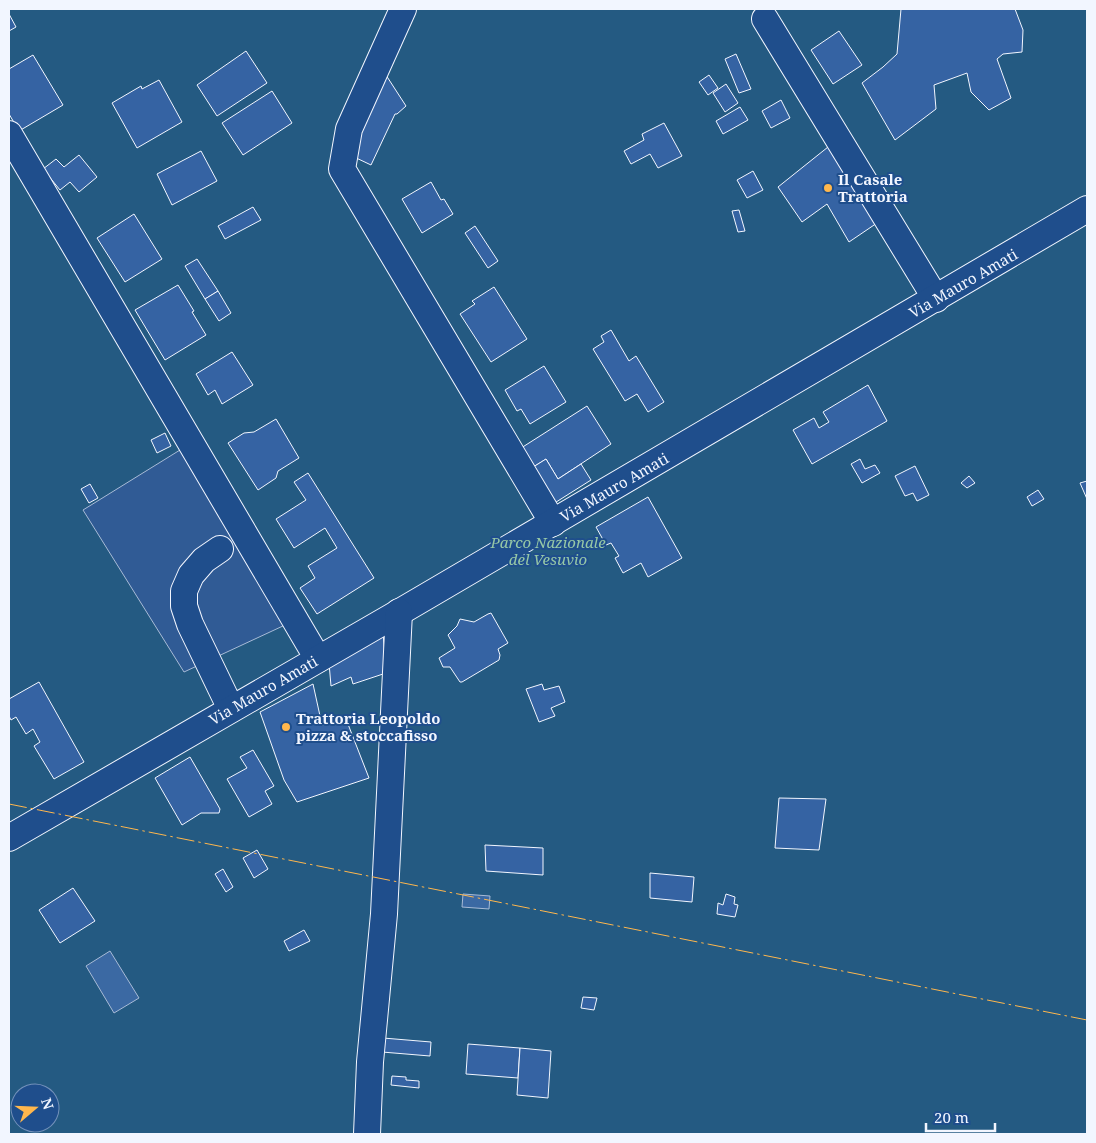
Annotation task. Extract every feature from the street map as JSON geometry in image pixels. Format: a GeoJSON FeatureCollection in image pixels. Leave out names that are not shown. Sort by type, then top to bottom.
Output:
{"type":"FeatureCollection","features":[{"type":"Feature","properties":{"kind":"street"},"geometry":{"type":"LineString","coordinates":[[403,9],[349,129],[342,169],[552,523]]}},
{"type":"Feature","properties":{"kind":"street"},"geometry":{"type":"LineString","coordinates":[[765,19],[936,299]]}},
{"type":"Feature","properties":{"kind":"street"},"geometry":{"type":"LineString","coordinates":[[9,134],[318,659]]}},
{"type":"Feature","properties":{"kind":"street","name":"Via Mauro Amati"},"geometry":{"type":"LineString","coordinates":[[9,838],[936,299],[1087,209]]}},
{"type":"Feature","properties":{"kind":"street"},"geometry":{"type":"LineString","coordinates":[[220,549],[204,560],[190,575],[184,591],[184,606],[190,624],[231,709]]}},
{"type":"Feature","properties":{"kind":"street"},"geometry":{"type":"LineString","coordinates":[[367,1134],[370,1062],[384,914],[399,612]]}},
{"type":"Feature","properties":{"kind":"green space","name":"Parco Nazionale del Vesuvio"},"geometry":{"type":"Polygon","coordinates":[[[9,9],[1087,9],[1087,1134],[9,1134],[9,9]]]}},
{"type":"Feature","properties":{"kind":"shaded area"},"geometry":{"type":"Polygon","coordinates":[[[180,450],[285,625],[184,672],[83,510],[180,450]]]}},
{"type":"Feature","properties":{"kind":"shaded area"},"geometry":{"type":"Polygon","coordinates":[[[463,894],[490,896],[489,909],[462,907],[463,894]]]}},
{"type":"Feature","properties":{"kind":"shaded area"},"geometry":{"type":"Polygon","coordinates":[[[110,951],[139,998],[114,1013],[86,966],[110,951]]]}},
{"type":"Feature","properties":{"kind":"building"},"geometry":{"type":"Polygon","coordinates":[[[901,9],[1015,9],[1023,30],[1022,52],[1003,54],[997,59],[1011,98],[989,110],[971,92],[967,73],[934,85],[936,109],[895,140],[862,83],[897,54],[901,9]]]}},
{"type":"Feature","properties":{"kind":"building"},"geometry":{"type":"Polygon","coordinates":[[[9,14],[16,27],[9,31],[9,14]]]}},
{"type":"Feature","properties":{"kind":"building"},"geometry":{"type":"Polygon","coordinates":[[[839,31],[862,65],[833,84],[811,50],[839,31]]]}},
{"type":"Feature","properties":{"kind":"building"},"geometry":{"type":"Polygon","coordinates":[[[246,51],[267,83],[217,116],[197,85],[246,51]]]}},
{"type":"Feature","properties":{"kind":"building"},"geometry":{"type":"Polygon","coordinates":[[[736,54],[751,89],[739,93],[725,59],[736,54]]]}},
{"type":"Feature","properties":{"kind":"building"},"geometry":{"type":"Polygon","coordinates":[[[33,55],[63,105],[19,131],[9,114],[9,69],[33,55]]]}},
{"type":"Feature","properties":{"kind":"building"},"geometry":{"type":"Polygon","coordinates":[[[384,72],[406,106],[395,114],[371,165],[350,155],[384,72]]]}},
{"type":"Feature","properties":{"kind":"building"},"geometry":{"type":"Polygon","coordinates":[[[709,75],[718,88],[708,95],[699,82],[709,75]]]}},
{"type":"Feature","properties":{"kind":"building"},"geometry":{"type":"Polygon","coordinates":[[[159,80],[182,122],[137,148],[112,103],[141,86],[142,89],[159,80]]]}},
{"type":"Feature","properties":{"kind":"building"},"geometry":{"type":"Polygon","coordinates":[[[726,84],[738,103],[725,112],[713,93],[726,84]]]}},
{"type":"Feature","properties":{"kind":"building"},"geometry":{"type":"Polygon","coordinates":[[[272,91],[292,123],[243,155],[222,123],[272,91]]]}},
{"type":"Feature","properties":{"kind":"building"},"geometry":{"type":"Polygon","coordinates":[[[781,100],[790,118],[771,128],[762,111],[781,100]]]}},
{"type":"Feature","properties":{"kind":"building"},"geometry":{"type":"Polygon","coordinates":[[[740,107],[748,120],[723,134],[716,121],[740,107]]]}},
{"type":"Feature","properties":{"kind":"building"},"geometry":{"type":"Polygon","coordinates":[[[664,123],[682,156],[658,168],[650,154],[631,164],[624,151],[644,140],[642,134],[664,123]]]}},
{"type":"Feature","properties":{"kind":"building"},"geometry":{"type":"Polygon","coordinates":[[[828,147],[877,223],[849,242],[827,204],[802,222],[778,187],[828,147]]]}},
{"type":"Feature","properties":{"kind":"building"},"geometry":{"type":"Polygon","coordinates":[[[201,151],[217,181],[172,205],[157,174],[201,151]]]}},
{"type":"Feature","properties":{"kind":"building"},"geometry":{"type":"Polygon","coordinates":[[[79,155],[97,177],[79,192],[70,182],[60,190],[43,169],[56,159],[64,167],[79,155]]]}},
{"type":"Feature","properties":{"kind":"building"},"geometry":{"type":"Polygon","coordinates":[[[753,171],[763,190],[747,198],[737,180],[753,171]]]}},
{"type":"Feature","properties":{"kind":"building"},"geometry":{"type":"Polygon","coordinates":[[[431,182],[441,200],[444,199],[453,214],[422,233],[402,199],[431,182]]]}},
{"type":"Feature","properties":{"kind":"building"},"geometry":{"type":"Polygon","coordinates":[[[253,207],[261,220],[225,239],[218,226],[253,207]]]}},
{"type":"Feature","properties":{"kind":"building"},"geometry":{"type":"Polygon","coordinates":[[[739,210],[745,231],[738,232],[732,211],[739,210]]]}},
{"type":"Feature","properties":{"kind":"building"},"geometry":{"type":"Polygon","coordinates":[[[134,214],[162,259],[125,282],[97,238],[134,214]]]}},
{"type":"Feature","properties":{"kind":"building"},"geometry":{"type":"Polygon","coordinates":[[[475,226],[498,261],[488,268],[465,233],[475,226]]]}},
{"type":"Feature","properties":{"kind":"building"},"geometry":{"type":"Polygon","coordinates":[[[197,259],[218,291],[205,299],[185,266],[197,259]]]}},
{"type":"Feature","properties":{"kind":"building"},"geometry":{"type":"Polygon","coordinates":[[[178,285],[206,335],[165,360],[135,310],[178,285]]]}},
{"type":"Feature","properties":{"kind":"building"},"geometry":{"type":"Polygon","coordinates":[[[494,287],[527,339],[491,362],[460,314],[475,304],[472,301],[494,287]]]}},
{"type":"Feature","properties":{"kind":"building"},"geometry":{"type":"Polygon","coordinates":[[[218,291],[231,313],[219,321],[205,299],[218,291]]]}},
{"type":"Feature","properties":{"kind":"building"},"geometry":{"type":"Polygon","coordinates":[[[611,330],[629,361],[636,356],[664,402],[648,412],[637,394],[625,401],[593,349],[604,342],[601,336],[611,330]]]}},
{"type":"Feature","properties":{"kind":"building"},"geometry":{"type":"Polygon","coordinates":[[[232,352],[253,385],[222,404],[215,390],[208,395],[196,374],[232,352]]]}},
{"type":"Feature","properties":{"kind":"building"},"geometry":{"type":"Polygon","coordinates":[[[544,366],[566,402],[530,424],[521,409],[517,411],[505,390],[544,366]]]}},
{"type":"Feature","properties":{"kind":"building"},"geometry":{"type":"Polygon","coordinates":[[[868,385],[887,421],[812,464],[793,430],[814,418],[819,428],[829,422],[823,412],[868,385]]]}},
{"type":"Feature","properties":{"kind":"building"},"geometry":{"type":"Polygon","coordinates":[[[587,406],[611,444],[558,479],[546,459],[530,469],[518,450],[587,406]]]}},
{"type":"Feature","properties":{"kind":"building"},"geometry":{"type":"Polygon","coordinates":[[[276,419],[299,458],[278,471],[276,478],[258,490],[228,443],[244,433],[254,432],[276,419]]]}},
{"type":"Feature","properties":{"kind":"building"},"geometry":{"type":"Polygon","coordinates":[[[165,433],[171,446],[157,453],[151,440],[165,433]]]}},
{"type":"Feature","properties":{"kind":"building"},"geometry":{"type":"Polygon","coordinates":[[[546,459],[558,479],[581,464],[591,480],[553,504],[530,469],[546,459]]]}},
{"type":"Feature","properties":{"kind":"building"},"geometry":{"type":"Polygon","coordinates":[[[860,459],[865,469],[875,465],[880,473],[862,483],[851,464],[860,459]]]}},
{"type":"Feature","properties":{"kind":"building"},"geometry":{"type":"Polygon","coordinates":[[[915,466],[929,495],[917,501],[913,493],[905,496],[895,476],[915,466]]]}},
{"type":"Feature","properties":{"kind":"building"},"geometry":{"type":"Polygon","coordinates":[[[308,473],[374,578],[317,614],[300,588],[315,578],[308,566],[337,548],[325,528],[294,548],[276,519],[306,500],[294,482],[308,473]]]}},
{"type":"Feature","properties":{"kind":"building"},"geometry":{"type":"Polygon","coordinates":[[[969,476],[975,483],[967,488],[961,483],[969,476]]]}},
{"type":"Feature","properties":{"kind":"building"},"geometry":{"type":"Polygon","coordinates":[[[1087,481],[1087,499],[1080,483],[1087,481]]]}},
{"type":"Feature","properties":{"kind":"building"},"geometry":{"type":"Polygon","coordinates":[[[90,484],[98,498],[89,503],[81,489],[90,484]]]}},
{"type":"Feature","properties":{"kind":"building"},"geometry":{"type":"Polygon","coordinates":[[[1038,490],[1044,499],[1032,506],[1027,497],[1038,490]]]}},
{"type":"Feature","properties":{"kind":"building"},"geometry":{"type":"Polygon","coordinates":[[[648,497],[682,558],[648,577],[641,563],[623,573],[615,558],[619,556],[611,543],[606,545],[596,527],[648,497]]]}},
{"type":"Feature","properties":{"kind":"building"},"geometry":{"type":"Polygon","coordinates":[[[491,613],[508,643],[498,649],[499,660],[460,682],[450,667],[443,667],[439,658],[455,648],[448,635],[457,626],[460,619],[474,622],[491,613]]]}},
{"type":"Feature","properties":{"kind":"building"},"geometry":{"type":"Polygon","coordinates":[[[383,632],[386,673],[353,684],[351,677],[331,686],[329,663],[383,632]]]}},
{"type":"Feature","properties":{"kind":"building"},"geometry":{"type":"Polygon","coordinates":[[[39,682],[84,762],[54,779],[34,746],[40,742],[33,729],[26,734],[16,717],[11,720],[9,716],[9,699],[39,682]]]}},
{"type":"Feature","properties":{"kind":"building"},"geometry":{"type":"Polygon","coordinates":[[[313,684],[322,725],[346,719],[369,778],[297,802],[284,780],[260,712],[313,684]]]}},
{"type":"Feature","properties":{"kind":"building"},"geometry":{"type":"Polygon","coordinates":[[[542,684],[544,690],[559,686],[565,702],[551,708],[555,716],[539,722],[526,689],[542,684]]]}},
{"type":"Feature","properties":{"kind":"building"},"geometry":{"type":"Polygon","coordinates":[[[253,750],[274,786],[265,791],[272,804],[249,817],[227,779],[247,768],[240,757],[253,750]]]}},
{"type":"Feature","properties":{"kind":"building"},"geometry":{"type":"Polygon","coordinates":[[[190,757],[220,809],[219,813],[201,813],[182,825],[155,778],[190,757]]]}},
{"type":"Feature","properties":{"kind":"building"},"geometry":{"type":"Polygon","coordinates":[[[779,798],[826,799],[819,850],[775,848],[779,798]]]}},
{"type":"Feature","properties":{"kind":"building"},"geometry":{"type":"Polygon","coordinates":[[[485,845],[543,848],[543,875],[486,871],[485,845]]]}},
{"type":"Feature","properties":{"kind":"building"},"geometry":{"type":"Polygon","coordinates":[[[257,850],[268,869],[254,878],[243,858],[257,850]]]}},
{"type":"Feature","properties":{"kind":"building"},"geometry":{"type":"Polygon","coordinates":[[[223,869],[233,887],[226,892],[215,874],[223,869]]]}},
{"type":"Feature","properties":{"kind":"building"},"geometry":{"type":"Polygon","coordinates":[[[650,873],[694,877],[692,902],[650,898],[650,873]]]}},
{"type":"Feature","properties":{"kind":"building"},"geometry":{"type":"Polygon","coordinates":[[[73,888],[95,921],[60,943],[39,910],[73,888]]]}},
{"type":"Feature","properties":{"kind":"building"},"geometry":{"type":"Polygon","coordinates":[[[726,894],[735,897],[734,904],[738,905],[735,917],[717,914],[718,903],[723,905],[726,894]]]}},
{"type":"Feature","properties":{"kind":"building"},"geometry":{"type":"Polygon","coordinates":[[[304,930],[310,941],[289,951],[284,941],[304,930]]]}},
{"type":"Feature","properties":{"kind":"building"},"geometry":{"type":"Polygon","coordinates":[[[583,997],[597,998],[594,1010],[581,1008],[583,997]]]}},
{"type":"Feature","properties":{"kind":"building"},"geometry":{"type":"Polygon","coordinates":[[[383,1038],[431,1042],[430,1056],[382,1052],[383,1038]]]}},
{"type":"Feature","properties":{"kind":"building"},"geometry":{"type":"Polygon","coordinates":[[[468,1044],[520,1048],[518,1078],[466,1074],[468,1044]]]}},
{"type":"Feature","properties":{"kind":"building"},"geometry":{"type":"Polygon","coordinates":[[[520,1048],[551,1051],[548,1098],[517,1095],[520,1048]]]}},
{"type":"Feature","properties":{"kind":"building"},"geometry":{"type":"Polygon","coordinates":[[[392,1076],[406,1077],[406,1080],[419,1081],[419,1088],[391,1085],[392,1076]]]}},
{"type":"Feature","properties":{"kind":"power"},"geometry":{"type":"LineString","coordinates":[[9,804],[1087,1020]]}},
{"type":"Feature","properties":{"kind":"place","name":"Il Casale Trattoria"},"geometry":{"type":"Point","coordinates":[828,188]}},
{"type":"Feature","properties":{"kind":"place","name":"Trattoria Leopoldo pizza & stoccafisso"},"geometry":{"type":"Point","coordinates":[286,727]}}]}
